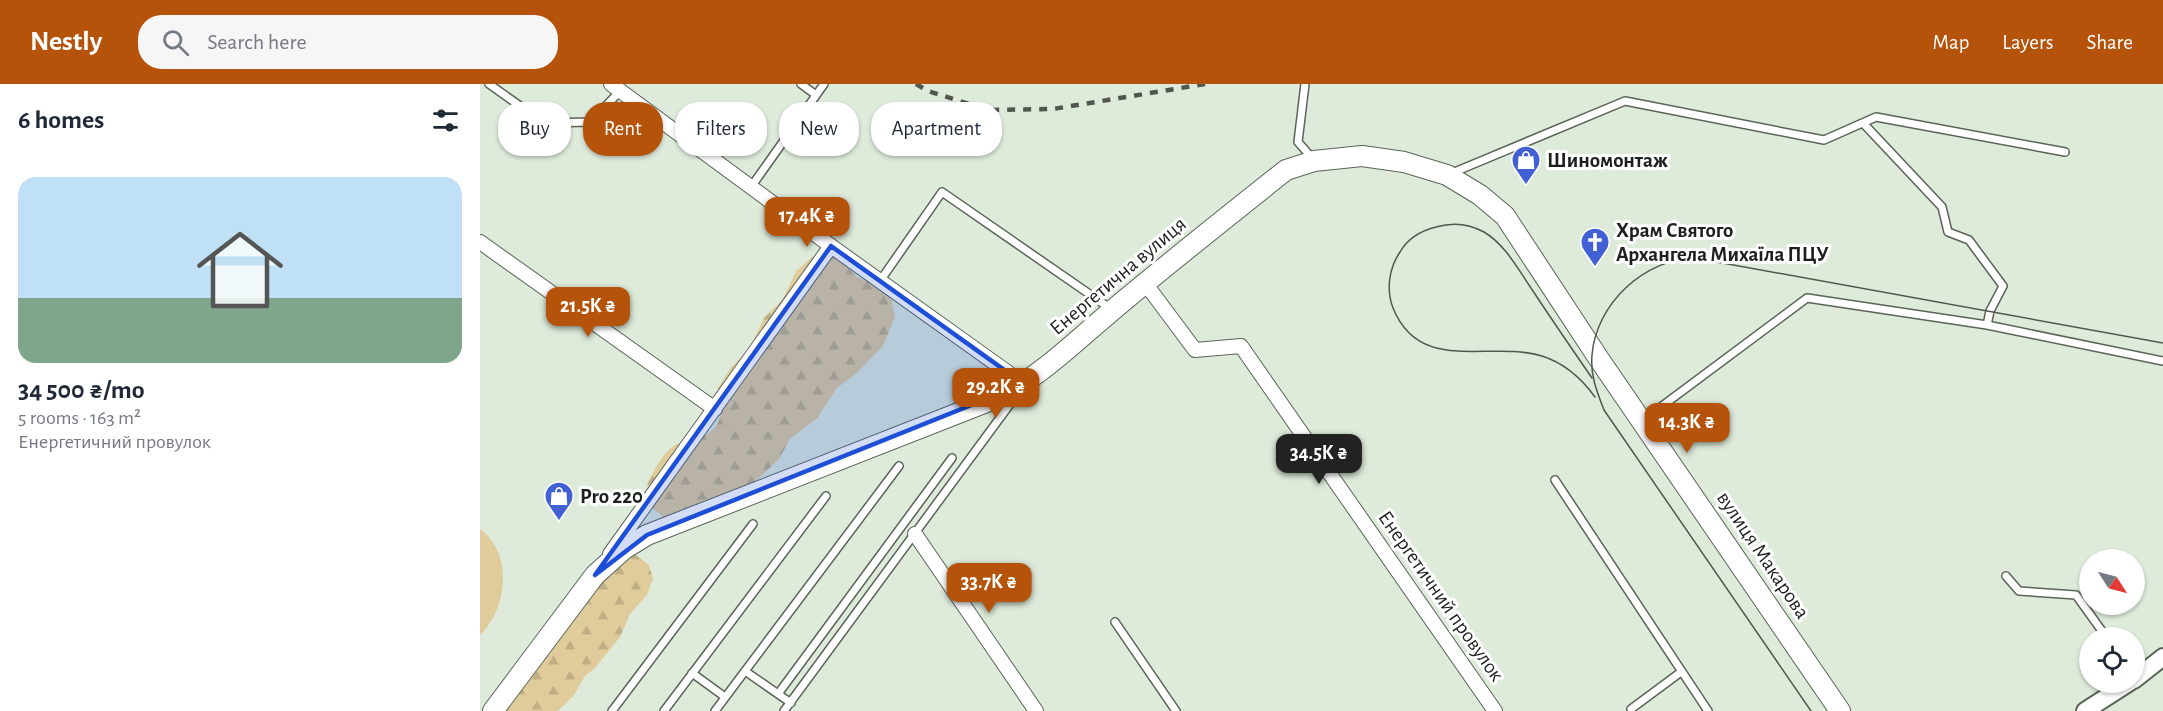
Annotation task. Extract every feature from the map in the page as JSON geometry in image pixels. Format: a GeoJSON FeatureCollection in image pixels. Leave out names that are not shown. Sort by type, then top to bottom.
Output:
{"type":"FeatureCollection","features":[{"type":"Feature","properties":{"kind":"main road","name":"Енергетична вулиця"},"geometry":{"type":"LineString","coordinates":[[493,711],[595,575],[624,549],[647,535],[1002,396],[1024,384],[1286,170],[1314,161],[1362,156],[1404,162],[1447,175],[1480,195],[1505,216]]}},
{"type":"Feature","properties":{"kind":"main road","name":"вулиця Макарова"},"geometry":{"type":"LineString","coordinates":[[1505,216],[1840,711]]}},
{"type":"Feature","properties":{"kind":"street"},"geometry":{"type":"LineString","coordinates":[[616,87],[831,246],[1024,384]]}},
{"type":"Feature","properties":{"kind":"street"},"geometry":{"type":"LineString","coordinates":[[480,242],[715,409]]}},
{"type":"Feature","properties":{"kind":"street","name":"Енергетична вулиця"},"geometry":{"type":"LineString","coordinates":[[595,575],[831,246]]}},
{"type":"Feature","properties":{"kind":"street","name":"Енергетичний провулок"},"geometry":{"type":"LineString","coordinates":[[1145,284],[1195,350],[1241,346],[1495,711]]}},
{"type":"Feature","properties":{"kind":"street"},"geometry":{"type":"LineString","coordinates":[[915,534],[1036,711]]}},
{"type":"Feature","properties":{"kind":"street"},"geometry":{"type":"LineString","coordinates":[[2145,671],[2163,657]]}},
{"type":"Feature","properties":{"kind":"street"},"geometry":{"type":"LineString","coordinates":[[2085,711],[2113,693]]}},
{"type":"Feature","properties":{"kind":"lane"},"geometry":{"type":"LineString","coordinates":[[489,84],[544,123],[591,122],[616,87]]}},
{"type":"Feature","properties":{"kind":"lane"},"geometry":{"type":"LineString","coordinates":[[801,84],[816,95]]}},
{"type":"Feature","properties":{"kind":"lane"},"geometry":{"type":"LineString","coordinates":[[751,187],[824,84]]}},
{"type":"Feature","properties":{"kind":"lane"},"geometry":{"type":"LineString","coordinates":[[1305,84],[1298,142],[1314,161]]}},
{"type":"Feature","properties":{"kind":"lane"},"geometry":{"type":"LineString","coordinates":[[1447,175],[1625,101],[1824,140],[1876,117],[2065,152]]}},
{"type":"Feature","properties":{"kind":"lane"},"geometry":{"type":"LineString","coordinates":[[1863,123],[1942,207],[1948,232],[1969,240],[2003,286],[1990,311],[1987,325]]}},
{"type":"Feature","properties":{"kind":"lane"},"geometry":{"type":"LineString","coordinates":[[880,281],[942,192],[1113,310]]}},
{"type":"Feature","properties":{"kind":"lane"},"geometry":{"type":"LineString","coordinates":[[1642,421],[1807,298],[1987,325],[2163,361]]}},
{"type":"Feature","properties":{"kind":"lane"},"geometry":{"type":"LineString","coordinates":[[784,711],[1024,384]]}},
{"type":"Feature","properties":{"kind":"lane"},"geometry":{"type":"LineString","coordinates":[[777,694],[952,458]]}},
{"type":"Feature","properties":{"kind":"lane"},"geometry":{"type":"LineString","coordinates":[[715,711],[899,466]]}},
{"type":"Feature","properties":{"kind":"lane"},"geometry":{"type":"LineString","coordinates":[[1555,480],[1708,711]]}},
{"type":"Feature","properties":{"kind":"lane"},"geometry":{"type":"LineString","coordinates":[[664,711],[826,496]]}},
{"type":"Feature","properties":{"kind":"lane"},"geometry":{"type":"LineString","coordinates":[[612,711],[753,524]]}},
{"type":"Feature","properties":{"kind":"lane"},"geometry":{"type":"LineString","coordinates":[[2006,576],[2019,591],[2076,596],[2099,627]]}},
{"type":"Feature","properties":{"kind":"lane"},"geometry":{"type":"LineString","coordinates":[[1115,622],[1176,711]]}},
{"type":"Feature","properties":{"kind":"lane"},"geometry":{"type":"LineString","coordinates":[[745,671],[791,703]]}},
{"type":"Feature","properties":{"kind":"lane"},"geometry":{"type":"LineString","coordinates":[[1631,709],[1681,672]]}},
{"type":"Feature","properties":{"kind":"lane"},"geometry":{"type":"LineString","coordinates":[[692,673],[725,697]]}},
{"type":"Feature","properties":{"kind":"highlighted area"},"geometry":{"type":"Polygon","coordinates":[[[831,246],[1024,384],[647,535],[595,575],[831,246]]]}},
{"type":"Feature","properties":{"kind":"green space"},"geometry":{"type":"Polygon","coordinates":[[[832,255],[857,277],[874,284],[891,297],[895,317],[883,346],[857,373],[837,388],[817,418],[790,439],[779,459],[753,484],[664,518],[653,508],[647,484],[659,463],[675,445],[698,439],[713,430],[721,411],[718,388],[731,367],[748,351],[764,318],[783,299],[796,271],[812,257],[832,255]]]}},
{"type":"Feature","properties":{"kind":"green space"},"geometry":{"type":"Polygon","coordinates":[[[480,529],[491,540],[498,552],[503,582],[496,611],[480,635],[480,529]]]}},
{"type":"Feature","properties":{"kind":"green space"},"geometry":{"type":"Polygon","coordinates":[[[619,551],[636,555],[649,565],[653,579],[647,595],[630,614],[620,637],[594,669],[585,676],[574,695],[558,711],[489,711],[619,551]]]}},
{"type":"Feature","properties":{"kind":"tram line"},"geometry":{"type":"LineString","coordinates":[[1592,378],[1512,259],[1492,237],[1466,225],[1442,225],[1420,233],[1403,247],[1391,272],[1389,287],[1391,301],[1405,329],[1420,342],[1458,351],[1521,352],[1542,356],[1572,372],[1595,397]]}},
{"type":"Feature","properties":{"kind":"tram line"},"geometry":{"type":"LineString","coordinates":[[1811,711],[1604,410],[1593,376],[1592,355],[1595,336],[1613,302],[1626,288],[1658,266],[1676,260],[1695,258],[2163,343]]}},
{"type":"Feature","properties":{"kind":"railway"},"geometry":{"type":"LineString","coordinates":[[916,84],[928,91],[988,110],[1053,109],[1205,84]]}},
{"type":"Feature","properties":{"kind":"place","name":"Шиномонтаж"},"geometry":{"type":"Point","coordinates":[1526,186]}},
{"type":"Feature","properties":{"kind":"place","name":"Храм Святого Архангела Михаїла ПЦУ"},"geometry":{"type":"Point","coordinates":[1595,268]}},
{"type":"Feature","properties":{"kind":"place","name":"Pro 220"},"geometry":{"type":"Point","coordinates":[559,522]}}]}
